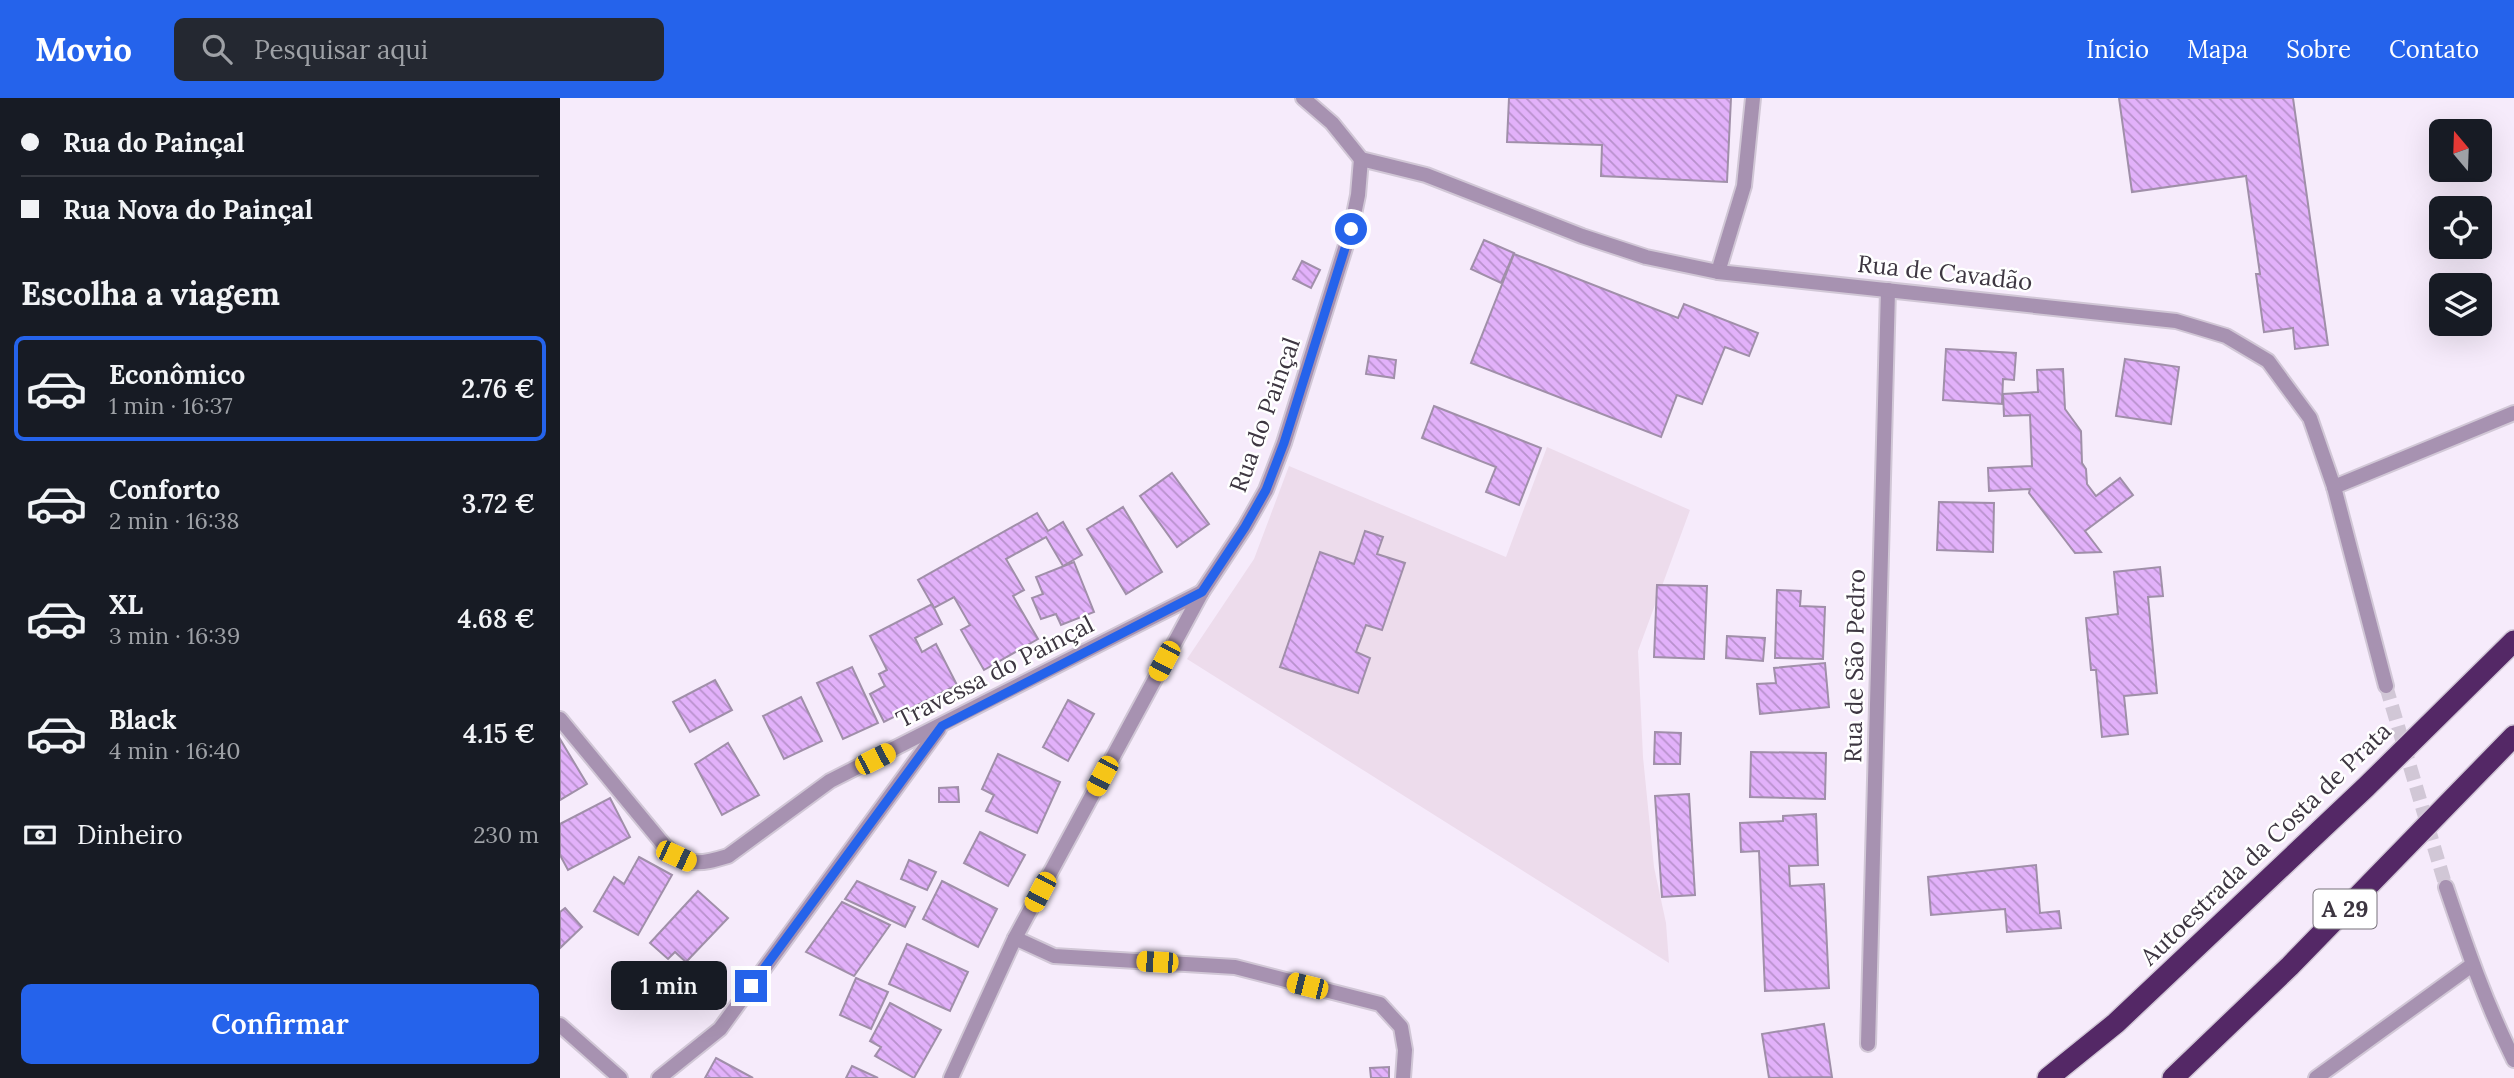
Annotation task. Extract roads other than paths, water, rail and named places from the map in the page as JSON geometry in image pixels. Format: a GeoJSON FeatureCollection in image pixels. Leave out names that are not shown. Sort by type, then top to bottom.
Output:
{"type":"FeatureCollection","features":[{"type":"Feature","properties":{"kind":"highway","name":"Autoestrada da Costa de Prata"},"geometry":{"type":"LineString","coordinates":[[2048,1078],[2116,1023],[2376,777],[2514,640]]}},
{"type":"Feature","properties":{"kind":"highway","name":"A 29"},"geometry":{"type":"LineString","coordinates":[[2173,1078],[2290,966],[2514,736]]}},
{"type":"Feature","properties":{"kind":"street"},"geometry":{"type":"LineString","coordinates":[[1303,98],[1332,123],[1361,159]]}},
{"type":"Feature","properties":{"kind":"street"},"geometry":{"type":"LineString","coordinates":[[1718,272],[1744,186],[1753,98]]}},
{"type":"Feature","properties":{"kind":"street","name":"Rua de Cavadão"},"geometry":{"type":"LineString","coordinates":[[1361,159],[1426,175],[1582,236],[1646,257],[1718,272],[2176,321],[2226,336],[2267,361],[2310,418],[2334,486],[2386,686]]}},
{"type":"Feature","properties":{"kind":"street","name":"Rua do Painçal"},"geometry":{"type":"LineString","coordinates":[[951,1078],[1015,938],[1202,592],[1261,500],[1284,443],[1351,229],[1358,195],[1361,159]]}},
{"type":"Feature","properties":{"kind":"street","name":"Rua de São Pedro"},"geometry":{"type":"LineString","coordinates":[[1868,1044],[1888,290]]}},
{"type":"Feature","properties":{"kind":"street"},"geometry":{"type":"LineString","coordinates":[[2334,486],[2514,413]]}},
{"type":"Feature","properties":{"kind":"street","name":"Travessa do Painçal"},"geometry":{"type":"LineString","coordinates":[[560,719],[664,845],[676,856],[690,863],[708,862],[727,856],[830,781],[1202,592]]}},
{"type":"Feature","properties":{"kind":"street"},"geometry":{"type":"LineString","coordinates":[[659,1078],[720,1030],[942,726]]}},
{"type":"Feature","properties":{"kind":"street"},"geometry":{"type":"LineString","coordinates":[[2446,887],[2472,965],[2497,1027],[2514,1060]]}},
{"type":"Feature","properties":{"kind":"street"},"geometry":{"type":"LineString","coordinates":[[1015,938],[1054,956],[1235,967],[1380,1004],[1401,1027],[1405,1050],[1403,1078]]}},
{"type":"Feature","properties":{"kind":"street"},"geometry":{"type":"LineString","coordinates":[[2316,1078],[2472,965]]}},
{"type":"Feature","properties":{"kind":"street"},"geometry":{"type":"LineString","coordinates":[[560,1025],[620,1078]]}},
{"type":"Feature","properties":{"kind":"tunnel"},"geometry":{"type":"LineString","coordinates":[[2386,686],[2446,887]]}}]}
